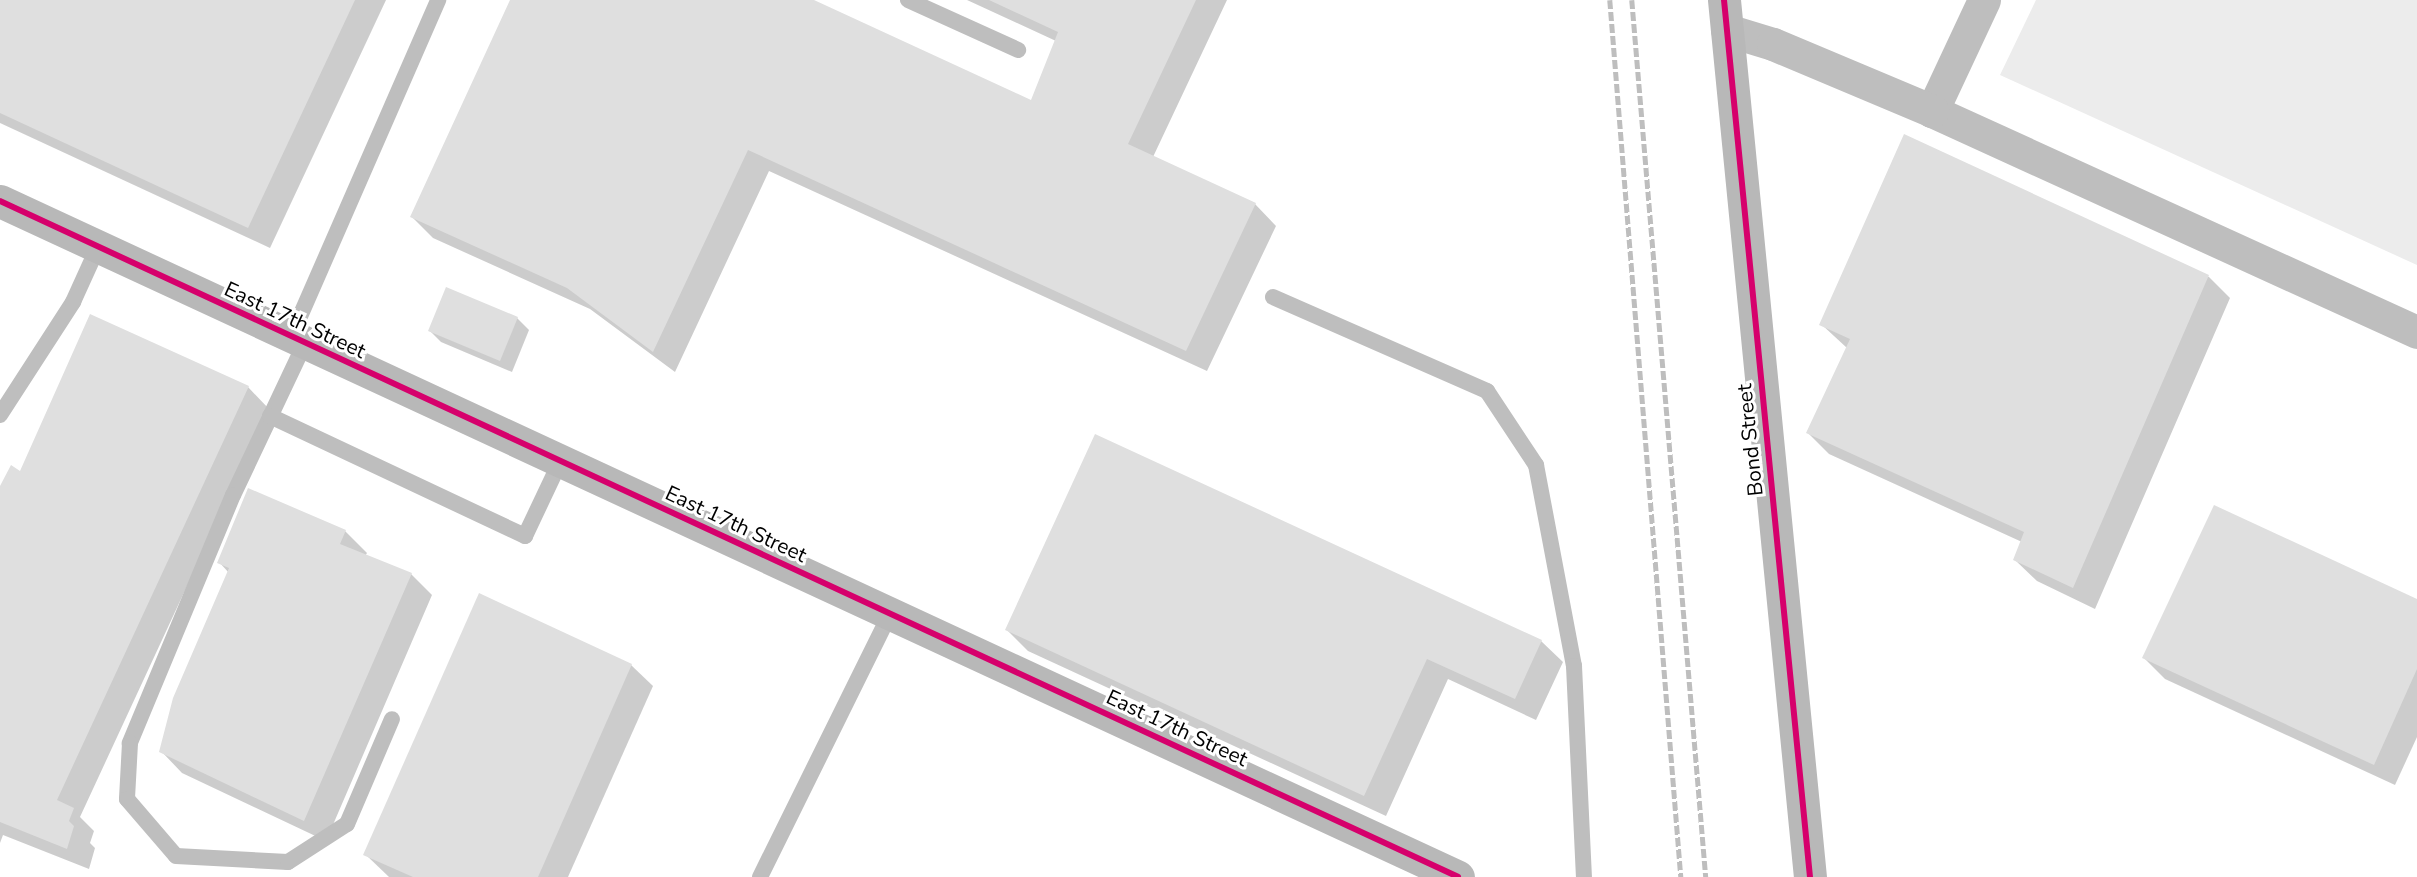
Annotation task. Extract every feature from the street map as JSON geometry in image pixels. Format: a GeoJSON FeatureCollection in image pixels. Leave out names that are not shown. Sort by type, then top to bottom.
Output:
{"type":"FeatureCollection","features":[{"type":"Feature","properties":{"kind":"street"},"geometry":{"type":"LineString","coordinates":[[1932,111],[1984,0]]}},
{"type":"Feature","properties":{"kind":"street"},"geometry":{"type":"LineString","coordinates":[[1725,15],[1773,44],[1932,111],[2417,332]]}},
{"type":"Feature","properties":{"kind":"street","name":"Bond Street"},"geometry":{"type":"LineString","coordinates":[[1725,15],[1810,877]]}},
{"type":"Feature","properties":{"kind":"street","name":"East 17th Street"},"geometry":{"type":"LineString","coordinates":[[0,201],[1458,877]]}},
{"type":"Feature","properties":{"kind":"lane"},"geometry":{"type":"LineString","coordinates":[[392,719],[347,824],[288,862],[176,856],[127,799],[130,743],[233,495],[270,417],[298,340],[438,0]]}},
{"type":"Feature","properties":{"kind":"lane"},"geometry":{"type":"LineString","coordinates":[[909,0],[1018,50]]}},
{"type":"Feature","properties":{"kind":"lane"},"geometry":{"type":"LineString","coordinates":[[0,415],[73,302],[98,247]]}},
{"type":"Feature","properties":{"kind":"lane"},"geometry":{"type":"LineString","coordinates":[[1273,297],[1487,391],[1536,465],[1575,666],[1584,877]]}},
{"type":"Feature","properties":{"kind":"lane"},"geometry":{"type":"LineString","coordinates":[[270,417],[525,536],[560,462]]}},
{"type":"Feature","properties":{"kind":"lane"},"geometry":{"type":"LineString","coordinates":[[760,877],[890,614]]}},
{"type":"Feature","properties":{"kind":"shaded area"},"geometry":{"type":"Polygon","coordinates":[[[2036,0],[2417,0],[2417,265],[2000,75],[2036,0]]]}},
{"type":"Feature","properties":{"kind":"building"},"geometry":{"type":"Polygon","coordinates":[[[0,0],[355,0],[248,228],[0,113],[0,0]]]}},
{"type":"Feature","properties":{"kind":"building"},"geometry":{"type":"Polygon","coordinates":[[[510,0],[814,0],[1031,100],[1058,32],[989,0],[1196,0],[1128,144],[1256,203],[1186,351],[748,150],[653,352],[567,288],[410,217],[510,0]]]}},
{"type":"Feature","properties":{"kind":"building"},"geometry":{"type":"Polygon","coordinates":[[[1904,134],[2209,275],[2073,588],[2013,560],[2024,532],[1806,433],[1850,339],[1819,325],[1904,134]]]}},
{"type":"Feature","properties":{"kind":"building"},"geometry":{"type":"Polygon","coordinates":[[[446,287],[518,317],[500,361],[428,331],[446,287]]]}},
{"type":"Feature","properties":{"kind":"building"},"geometry":{"type":"Polygon","coordinates":[[[90,314],[249,386],[57,800],[74,808],[69,821],[74,826],[67,849],[0,822],[0,486],[11,465],[20,471],[90,314]]]}},
{"type":"Feature","properties":{"kind":"building"},"geometry":{"type":"Polygon","coordinates":[[[1095,434],[1542,640],[1515,699],[1427,659],[1364,796],[1005,630],[1095,434]]]}},
{"type":"Feature","properties":{"kind":"building"},"geometry":{"type":"Polygon","coordinates":[[[248,488],[346,530],[340,544],[412,573],[304,821],[159,752],[173,698],[229,568],[217,563],[248,488]]]}},
{"type":"Feature","properties":{"kind":"building"},"geometry":{"type":"Polygon","coordinates":[[[2214,505],[2417,599],[2417,669],[2374,765],[2142,658],[2214,505]]]}},
{"type":"Feature","properties":{"kind":"building"},"geometry":{"type":"Polygon","coordinates":[[[479,593],[632,664],[538,877],[413,877],[363,855],[479,593]]]}},
{"type":"Feature","properties":{"kind":"railway"},"geometry":{"type":"LineString","coordinates":[[1610,0],[1681,877]]}},
{"type":"Feature","properties":{"kind":"railway"},"geometry":{"type":"LineString","coordinates":[[1632,0],[1706,877]]}},
{"type":"Feature","properties":{"kind":"cycle path"},"geometry":{"type":"LineString","coordinates":[[1724,0],[1810,877]]}},
{"type":"Feature","properties":{"kind":"cycle path"},"geometry":{"type":"LineString","coordinates":[[0,201],[1458,877]]}}]}
